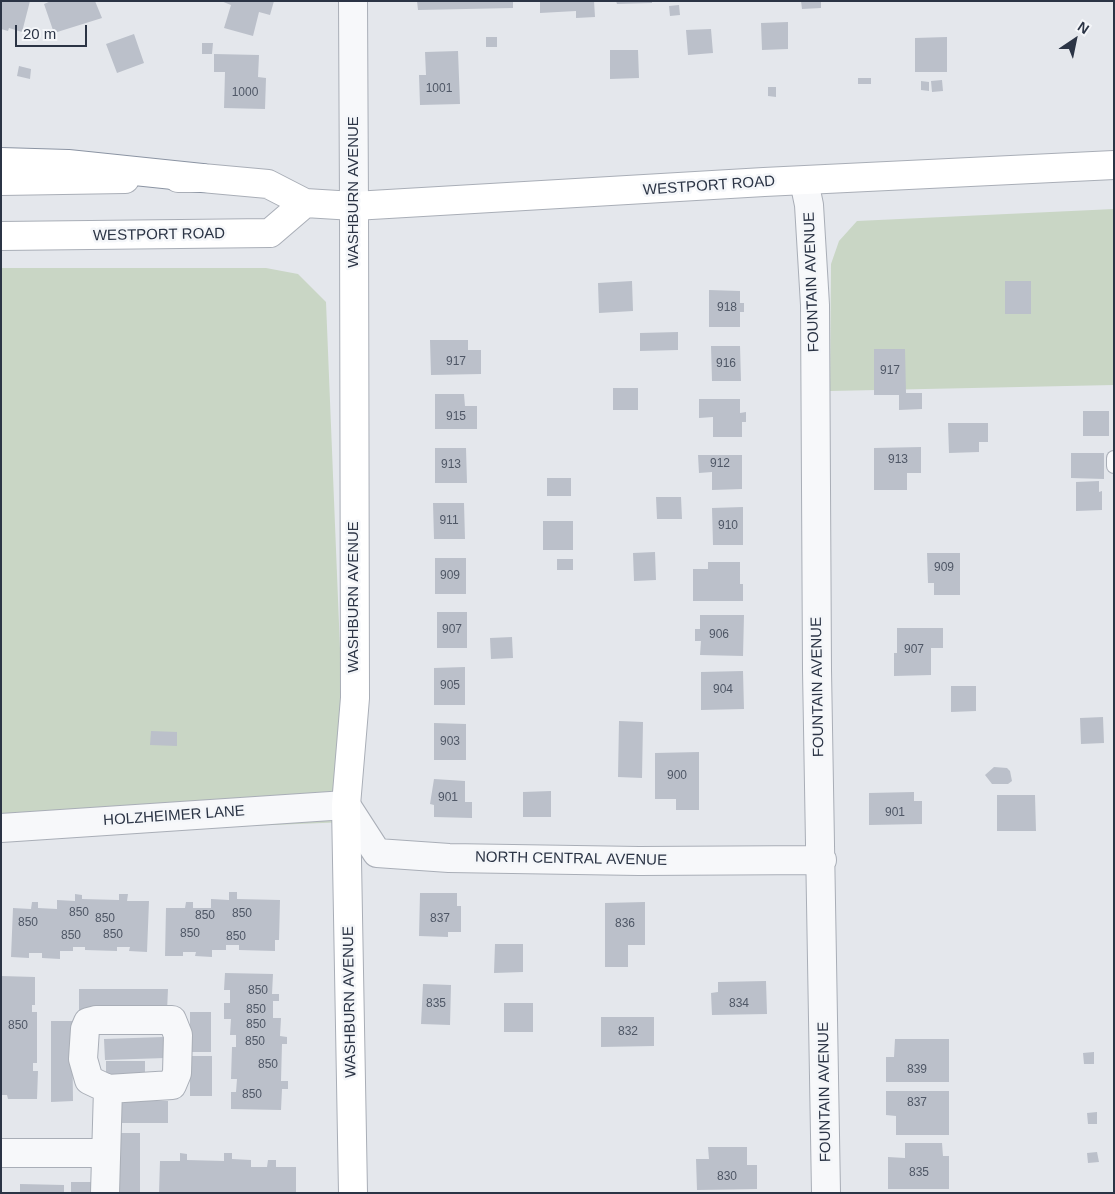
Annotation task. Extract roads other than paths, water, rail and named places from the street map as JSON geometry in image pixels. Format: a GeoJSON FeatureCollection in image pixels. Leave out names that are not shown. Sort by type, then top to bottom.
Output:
{"type":"FeatureCollection","features":[{"type":"Feature","properties":{"kind":"main road"},"geometry":{"type":"LineString","coordinates":[[1,162],[68,164],[202,178]]}},
{"type":"Feature","properties":{"kind":"main road","name":"WESTPORT ROAD"},"geometry":{"type":"LineString","coordinates":[[1,181],[202,178],[268,184],[305,203],[354,206],[1114,165]]}},
{"type":"Feature","properties":{"kind":"main road","name":"WESTPORT ROAD"},"geometry":{"type":"LineString","coordinates":[[1,236],[270,234],[305,203]]}},
{"type":"Feature","properties":{"kind":"main road","name":"WASHBURN AVENUE"},"geometry":{"type":"LineString","coordinates":[[353,1193],[346,805],[355,698],[354,206]]}},
{"type":"Feature","properties":{"kind":"street","name":"WASHBURN AVENUE"},"geometry":{"type":"LineString","coordinates":[[352,1],[354,206]]}},
{"type":"Feature","properties":{"kind":"street","name":"FOUNTAIN AVENUE"},"geometry":{"type":"LineString","coordinates":[[804,181],[809,206],[815,305],[817,670],[822,860],[826,1193]]}},
{"type":"Feature","properties":{"kind":"street","name":"NORTH CENTRAL AVENUE"},"geometry":{"type":"LineString","coordinates":[[346,805],[377,853],[449,858],[630,861],[822,860]]}},
{"type":"Feature","properties":{"kind":"street","name":"HOLZHEIMER LANE"},"geometry":{"type":"LineString","coordinates":[[1,828],[346,805]]}},
{"type":"Feature","properties":{"kind":"street"},"geometry":{"type":"LineString","coordinates":[[105,1193],[108,1089]]}},
{"type":"Feature","properties":{"kind":"street"},"geometry":{"type":"LineString","coordinates":[[1,1153],[105,1153]]}},
{"type":"Feature","properties":{"kind":"lane"},"geometry":{"type":"LineString","coordinates":[[1114,458],[1114,466]]}}]}
